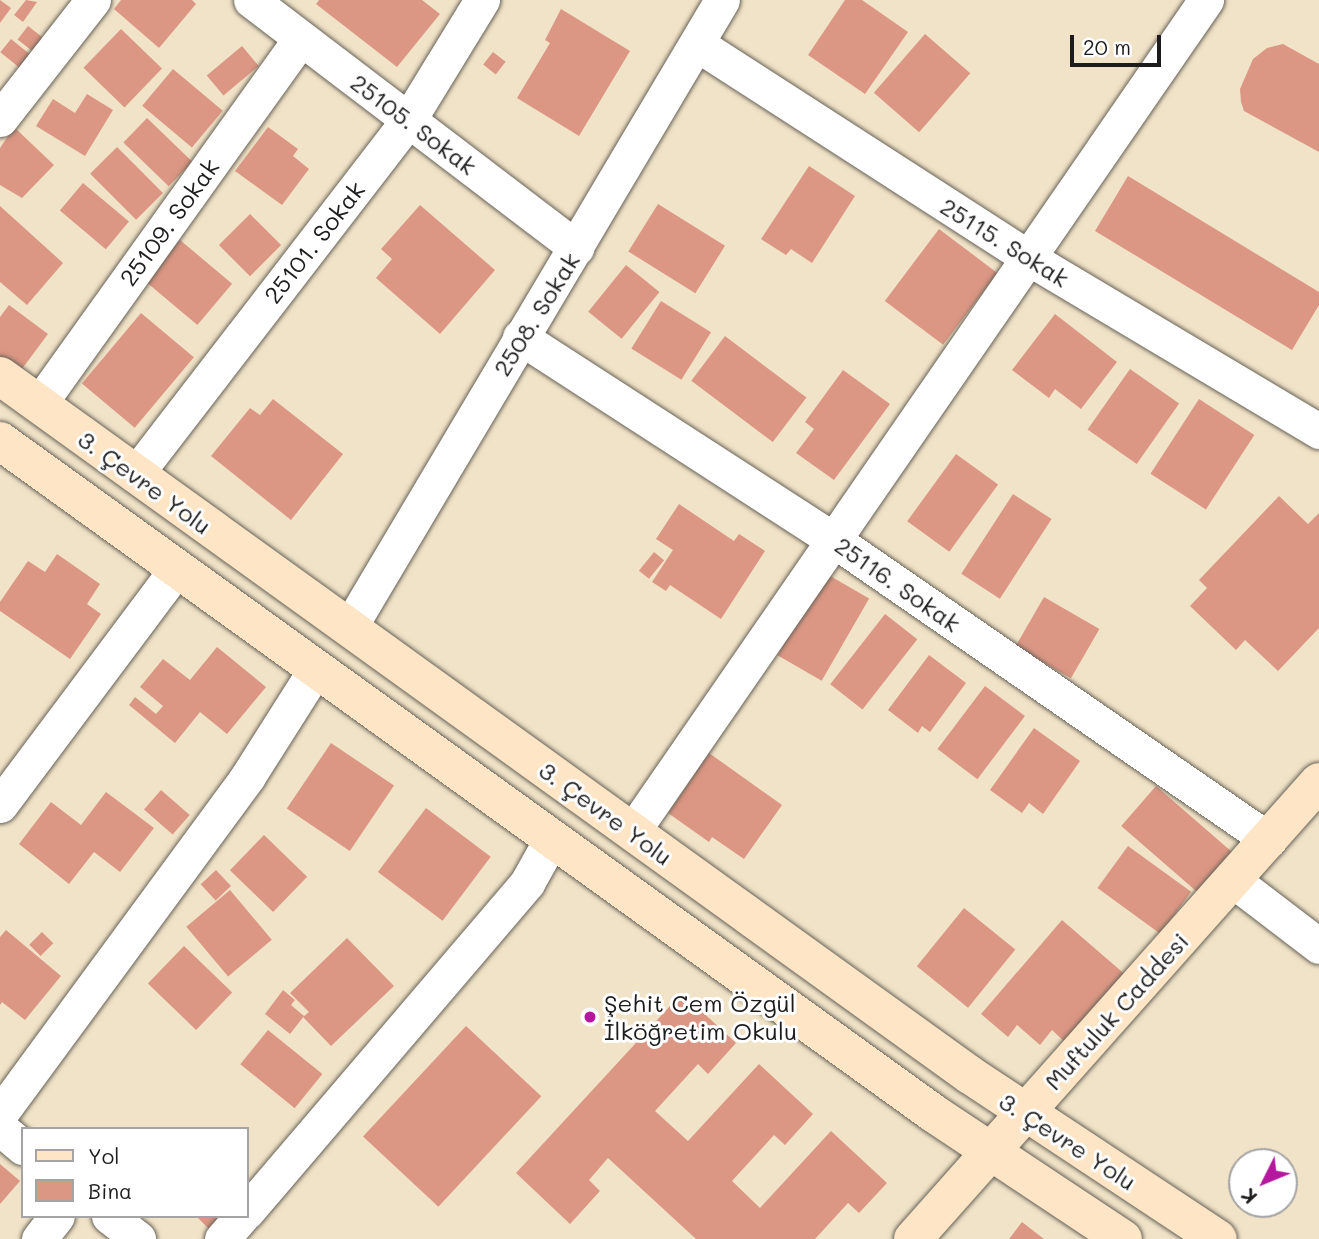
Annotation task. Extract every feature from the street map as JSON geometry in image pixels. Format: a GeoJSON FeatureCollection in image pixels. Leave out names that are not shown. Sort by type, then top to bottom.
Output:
{"type":"FeatureCollection","features":[{"type":"Feature","properties":{"kind":"main road","name":"3. Çevre Yolu"},"geometry":{"type":"LineString","coordinates":[[0,376],[1024,1112],[1218,1239]]}},
{"type":"Feature","properties":{"kind":"main road","name":"3. Çevre Yolu"},"geometry":{"type":"LineString","coordinates":[[0,440],[989,1152],[1123,1239]]}},
{"type":"Feature","properties":{"kind":"main road","name":"Muftuluk Caddesi"},"geometry":{"type":"LineString","coordinates":[[912,1239],[1234,881],[1319,782]]}},
{"type":"Feature","properties":{"kind":"street"},"geometry":{"type":"LineString","coordinates":[[0,119],[93,0]]}},
{"type":"Feature","properties":{"kind":"street","name":"25105. Sokak"},"geometry":{"type":"LineString","coordinates":[[251,0],[576,248]]}},
{"type":"Feature","properties":{"kind":"street","name":"25101. Sokak"},"geometry":{"type":"LineString","coordinates":[[135,475],[409,119],[482,0]]}},
{"type":"Feature","properties":{"kind":"street","name":"2508. Sokak"},"geometry":{"type":"LineString","coordinates":[[349,628],[722,0]]}},
{"type":"Feature","properties":{"kind":"street"},"geometry":{"type":"LineString","coordinates":[[632,832],[831,538],[1206,0]]}},
{"type":"Feature","properties":{"kind":"street","name":"25109. Sokak"},"geometry":{"type":"LineString","coordinates":[[39,404],[300,40]]}},
{"type":"Feature","properties":{"kind":"street","name":"25115. Sokak"},"geometry":{"type":"LineString","coordinates":[[697,44],[1027,257],[1319,431]]}},
{"type":"Feature","properties":{"kind":"street","name":"25116. Sokak"},"geometry":{"type":"LineString","coordinates":[[520,337],[831,538],[1269,840]]}},
{"type":"Feature","properties":{"kind":"street"},"geometry":{"type":"LineString","coordinates":[[0,806],[177,568]]}},
{"type":"Feature","properties":{"kind":"street"},"geometry":{"type":"LineString","coordinates":[[0,1114],[248,776],[316,668]]}},
{"type":"Feature","properties":{"kind":"street"},"geometry":{"type":"LineString","coordinates":[[248,1210],[527,883],[551,838]]}},
{"type":"Feature","properties":{"kind":"street"},"geometry":{"type":"LineString","coordinates":[[1234,881],[1319,946]]}},
{"type":"Feature","properties":{"kind":"street"},"geometry":{"type":"LineString","coordinates":[[0,1128],[21,1145]]}},
{"type":"Feature","properties":{"kind":"street"},"geometry":{"type":"LineString","coordinates":[[39,1239],[55,1218]]}},
{"type":"Feature","properties":{"kind":"street"},"geometry":{"type":"LineString","coordinates":[[112,1218],[138,1239]]}},
{"type":"Feature","properties":{"kind":"street"},"geometry":{"type":"LineString","coordinates":[[222,1239],[240,1218]]}},
{"type":"Feature","properties":{"kind":"building"},"geometry":{"type":"Polygon","coordinates":[[[0,0],[11,8],[0,23],[0,0]]]}},
{"type":"Feature","properties":{"kind":"building"},"geometry":{"type":"Polygon","coordinates":[[[26,0],[37,2],[23,22],[14,15],[26,0]]]}},
{"type":"Feature","properties":{"kind":"building"},"geometry":{"type":"Polygon","coordinates":[[[121,0],[192,0],[196,4],[159,48],[114,9],[121,0]]]}},
{"type":"Feature","properties":{"kind":"building"},"geometry":{"type":"Polygon","coordinates":[[[319,0],[422,0],[440,14],[397,67],[316,4],[319,0]]]}},
{"type":"Feature","properties":{"kind":"building"},"geometry":{"type":"Polygon","coordinates":[[[845,0],[862,0],[908,32],[865,94],[808,55],[845,0]]]}},
{"type":"Feature","properties":{"kind":"building"},"geometry":{"type":"Polygon","coordinates":[[[561,9],[630,51],[579,136],[517,98],[550,43],[545,40],[561,9]]]}},
{"type":"Feature","properties":{"kind":"building"},"geometry":{"type":"Polygon","coordinates":[[[28,26],[47,41],[36,54],[18,39],[28,26]]]}},
{"type":"Feature","properties":{"kind":"building"},"geometry":{"type":"Polygon","coordinates":[[[121,29],[162,69],[124,107],[83,68],[121,29]]]}},
{"type":"Feature","properties":{"kind":"building"},"geometry":{"type":"Polygon","coordinates":[[[925,34],[970,73],[919,132],[874,93],[925,34]]]}},
{"type":"Feature","properties":{"kind":"building"},"geometry":{"type":"Polygon","coordinates":[[[11,39],[31,55],[21,69],[0,52],[11,39]]]}},
{"type":"Feature","properties":{"kind":"building"},"geometry":{"type":"Polygon","coordinates":[[[1283,44],[1319,64],[1319,152],[1244,111],[1241,102],[1240,89],[1253,59],[1267,48],[1283,44]]]}},
{"type":"Feature","properties":{"kind":"building"},"geometry":{"type":"Polygon","coordinates":[[[242,46],[259,66],[223,95],[207,76],[242,46]]]}},
{"type":"Feature","properties":{"kind":"building"},"geometry":{"type":"Polygon","coordinates":[[[493,52],[506,62],[496,74],[483,65],[493,52]]]}},
{"type":"Feature","properties":{"kind":"building"},"geometry":{"type":"Polygon","coordinates":[[[173,69],[223,111],[192,148],[142,106],[173,69]]]}},
{"type":"Feature","properties":{"kind":"building"},"geometry":{"type":"Polygon","coordinates":[[[87,94],[113,110],[85,156],[36,126],[53,99],[75,113],[87,94]]]}},
{"type":"Feature","properties":{"kind":"building"},"geometry":{"type":"Polygon","coordinates":[[[147,118],[192,162],[169,186],[123,142],[147,118]]]}},
{"type":"Feature","properties":{"kind":"building"},"geometry":{"type":"Polygon","coordinates":[[[14,127],[54,165],[22,198],[0,185],[0,148],[14,127]]]}},
{"type":"Feature","properties":{"kind":"building"},"geometry":{"type":"Polygon","coordinates":[[[268,127],[298,149],[293,156],[309,169],[282,205],[235,171],[268,127]]]}},
{"type":"Feature","properties":{"kind":"building"},"geometry":{"type":"Polygon","coordinates":[[[117,147],[163,193],[136,220],[90,174],[117,147]]]}},
{"type":"Feature","properties":{"kind":"building"},"geometry":{"type":"Polygon","coordinates":[[[809,166],[855,196],[812,263],[791,249],[786,255],[761,239],[809,166]]]}},
{"type":"Feature","properties":{"kind":"building"},"geometry":{"type":"Polygon","coordinates":[[[1128,176],[1319,292],[1319,305],[1292,350],[1095,231],[1128,176]]]}},
{"type":"Feature","properties":{"kind":"building"},"geometry":{"type":"Polygon","coordinates":[[[83,183],[129,222],[106,249],[60,211],[83,183]]]}},
{"type":"Feature","properties":{"kind":"building"},"geometry":{"type":"Polygon","coordinates":[[[658,204],[725,246],[695,293],[628,251],[658,204]]]}},
{"type":"Feature","properties":{"kind":"building"},"geometry":{"type":"Polygon","coordinates":[[[420,205],[495,270],[440,334],[376,278],[392,259],[381,249],[420,205]]]}},
{"type":"Feature","properties":{"kind":"building"},"geometry":{"type":"Polygon","coordinates":[[[0,206],[63,263],[27,305],[0,282],[0,206]]]}},
{"type":"Feature","properties":{"kind":"building"},"geometry":{"type":"Polygon","coordinates":[[[250,214],[281,245],[250,276],[219,245],[250,214]]]}},
{"type":"Feature","properties":{"kind":"building"},"geometry":{"type":"Polygon","coordinates":[[[939,229],[997,273],[943,345],[885,301],[939,229]]]}},
{"type":"Feature","properties":{"kind":"building"},"geometry":{"type":"Polygon","coordinates":[[[180,240],[232,284],[197,325],[145,281],[180,240]]]}},
{"type":"Feature","properties":{"kind":"building"},"geometry":{"type":"Polygon","coordinates":[[[626,265],[659,292],[622,339],[588,312],[626,265]]]}},
{"type":"Feature","properties":{"kind":"building"},"geometry":{"type":"Polygon","coordinates":[[[661,301],[711,332],[681,380],[631,348],[661,301]]]}},
{"type":"Feature","properties":{"kind":"building"},"geometry":{"type":"Polygon","coordinates":[[[9,305],[48,334],[19,373],[0,359],[0,317],[9,305]]]}},
{"type":"Feature","properties":{"kind":"building"},"geometry":{"type":"Polygon","coordinates":[[[141,313],[194,357],[135,428],[82,383],[141,313]]]}},
{"type":"Feature","properties":{"kind":"building"},"geometry":{"type":"Polygon","coordinates":[[[1055,314],[1117,362],[1081,409],[1055,389],[1049,398],[1012,370],[1055,314]]]}},
{"type":"Feature","properties":{"kind":"building"},"geometry":{"type":"Polygon","coordinates":[[[725,336],[806,397],[773,442],[691,381],[725,336]]]}},
{"type":"Feature","properties":{"kind":"building"},"geometry":{"type":"Polygon","coordinates":[[[1130,369],[1179,403],[1137,464],[1088,430],[1130,369]]]}},
{"type":"Feature","properties":{"kind":"building"},"geometry":{"type":"Polygon","coordinates":[[[843,370],[890,404],[834,480],[796,453],[814,429],[805,422],[843,370]]]}},
{"type":"Feature","properties":{"kind":"building"},"geometry":{"type":"Polygon","coordinates":[[[273,399],[343,454],[291,520],[211,456],[250,408],[260,415],[273,399]]]}},
{"type":"Feature","properties":{"kind":"building"},"geometry":{"type":"Polygon","coordinates":[[[1199,399],[1254,435],[1206,510],[1151,474],[1199,399]]]}},
{"type":"Feature","properties":{"kind":"building"},"geometry":{"type":"Polygon","coordinates":[[[956,454],[998,485],[949,552],[907,521],[956,454]]]}},
{"type":"Feature","properties":{"kind":"building"},"geometry":{"type":"Polygon","coordinates":[[[1013,494],[1052,519],[1000,599],[961,574],[1013,494]]]}},
{"type":"Feature","properties":{"kind":"building"},"geometry":{"type":"Polygon","coordinates":[[[1279,496],[1308,524],[1319,513],[1319,628],[1278,671],[1245,640],[1236,650],[1190,606],[1207,588],[1199,580],[1279,496]]]}},
{"type":"Feature","properties":{"kind":"building"},"geometry":{"type":"Polygon","coordinates":[[[679,504],[734,541],[739,534],[765,551],[721,619],[670,585],[666,591],[652,582],[673,550],[656,539],[679,504]]]}},
{"type":"Feature","properties":{"kind":"building"},"geometry":{"type":"Polygon","coordinates":[[[654,552],[664,560],[649,579],[639,571],[654,552]]]}},
{"type":"Feature","properties":{"kind":"building"},"geometry":{"type":"Polygon","coordinates":[[[57,554],[100,584],[87,604],[101,614],[70,659],[0,611],[0,602],[28,561],[45,572],[57,554]]]}},
{"type":"Feature","properties":{"kind":"building"},"geometry":{"type":"Polygon","coordinates":[[[825,573],[869,598],[822,681],[778,655],[825,573]]]}},
{"type":"Feature","properties":{"kind":"building"},"geometry":{"type":"Polygon","coordinates":[[[1044,597],[1099,629],[1071,678],[1016,646],[1044,597]]]}},
{"type":"Feature","properties":{"kind":"building"},"geometry":{"type":"Polygon","coordinates":[[[885,614],[917,639],[863,709],[830,684],[885,614]]]}},
{"type":"Feature","properties":{"kind":"building"},"geometry":{"type":"Polygon","coordinates":[[[217,647],[266,687],[227,734],[200,712],[175,743],[129,705],[135,697],[156,714],[163,706],[140,687],[163,659],[190,680],[217,647]]]}},
{"type":"Feature","properties":{"kind":"building"},"geometry":{"type":"Polygon","coordinates":[[[929,655],[966,683],[930,732],[922,726],[918,733],[888,710],[929,655]]]}},
{"type":"Feature","properties":{"kind":"building"},"geometry":{"type":"Polygon","coordinates":[[[985,686],[1025,716],[977,779],[937,749],[985,686]]]}},
{"type":"Feature","properties":{"kind":"building"},"geometry":{"type":"Polygon","coordinates":[[[1034,728],[1080,761],[1043,814],[1029,803],[1022,813],[990,790],[1034,728]]]}},
{"type":"Feature","properties":{"kind":"building"},"geometry":{"type":"Polygon","coordinates":[[[331,743],[394,785],[350,851],[287,808],[331,743]]]}},
{"type":"Feature","properties":{"kind":"building"},"geometry":{"type":"Polygon","coordinates":[[[709,753],[782,805],[744,859],[712,837],[709,842],[668,813],[709,753]]]}},
{"type":"Feature","properties":{"kind":"building"},"geometry":{"type":"Polygon","coordinates":[[[1156,786],[1234,854],[1199,894],[1121,826],[1156,786]]]}},
{"type":"Feature","properties":{"kind":"building"},"geometry":{"type":"Polygon","coordinates":[[[161,790],[190,815],[173,835],[144,810],[161,790]]]}},
{"type":"Feature","properties":{"kind":"building"},"geometry":{"type":"Polygon","coordinates":[[[106,792],[154,828],[120,872],[94,852],[69,884],[19,844],[51,802],[81,825],[106,792]]]}},
{"type":"Feature","properties":{"kind":"building"},"geometry":{"type":"Polygon","coordinates":[[[426,808],[491,857],[443,921],[378,872],[426,808]]]}},
{"type":"Feature","properties":{"kind":"building"},"geometry":{"type":"Polygon","coordinates":[[[264,835],[307,877],[273,912],[230,870],[264,835]]]}},
{"type":"Feature","properties":{"kind":"building"},"geometry":{"type":"Polygon","coordinates":[[[1128,846],[1191,892],[1161,934],[1097,888],[1128,846]]]}},
{"type":"Feature","properties":{"kind":"building"},"geometry":{"type":"Polygon","coordinates":[[[216,870],[231,886],[216,900],[201,884],[216,870]]]}},
{"type":"Feature","properties":{"kind":"building"},"geometry":{"type":"Polygon","coordinates":[[[230,890],[272,940],[228,976],[186,927],[230,890]]]}},
{"type":"Feature","properties":{"kind":"building"},"geometry":{"type":"Polygon","coordinates":[[[964,908],[1015,950],[968,1008],[917,966],[964,908]]]}},
{"type":"Feature","properties":{"kind":"building"},"geometry":{"type":"Polygon","coordinates":[[[1062,920],[1128,977],[1069,1046],[1052,1030],[1040,1045],[1017,1025],[1008,1037],[981,1014],[1062,920]]]}},
{"type":"Feature","properties":{"kind":"building"},"geometry":{"type":"Polygon","coordinates":[[[6,930],[61,976],[25,1020],[2,1002],[0,1005],[0,937],[6,930]]]}},
{"type":"Feature","properties":{"kind":"building"},"geometry":{"type":"Polygon","coordinates":[[[42,932],[53,943],[41,956],[29,945],[42,932]]]}},
{"type":"Feature","properties":{"kind":"building"},"geometry":{"type":"Polygon","coordinates":[[[347,938],[394,986],[331,1046],[303,1017],[309,1012],[290,993],[347,938]]]}},
{"type":"Feature","properties":{"kind":"building"},"geometry":{"type":"Polygon","coordinates":[[[184,946],[232,993],[196,1030],[148,983],[184,946]]]}},
{"type":"Feature","properties":{"kind":"building"},"geometry":{"type":"Polygon","coordinates":[[[283,990],[295,1000],[291,1005],[304,1016],[290,1034],[265,1014],[283,990]]]}},
{"type":"Feature","properties":{"kind":"building"},"geometry":{"type":"Polygon","coordinates":[[[682,993],[736,1043],[708,1074],[698,1064],[655,1111],[688,1141],[759,1064],[813,1114],[785,1145],[774,1135],[732,1181],[760,1208],[831,1131],[887,1183],[859,1213],[848,1203],[815,1239],[696,1239],[608,1158],[589,1180],[600,1191],[570,1224],[516,1173],[682,993]]]}},
{"type":"Feature","properties":{"kind":"building"},"geometry":{"type":"Polygon","coordinates":[[[466,1026],[541,1096],[438,1207],[363,1136],[466,1026]]]}},
{"type":"Feature","properties":{"kind":"building"},"geometry":{"type":"Polygon","coordinates":[[[268,1030],[322,1074],[295,1108],[240,1064],[268,1030]]]}},
{"type":"Feature","properties":{"kind":"building"},"geometry":{"type":"Polygon","coordinates":[[[0,1164],[20,1181],[0,1204],[0,1164]]]}},
{"type":"Feature","properties":{"kind":"building"},"geometry":{"type":"Polygon","coordinates":[[[198,1218],[230,1218],[214,1234],[198,1218]]]}},
{"type":"Feature","properties":{"kind":"building"},"geometry":{"type":"Polygon","coordinates":[[[1022,1222],[1044,1239],[1009,1239],[1022,1222]]]}},
{"type":"Feature","properties":{"kind":"place","name":"Şehit Cem Özgül İlköğretim Okulu"},"geometry":{"type":"Point","coordinates":[590,1017]}}]}
